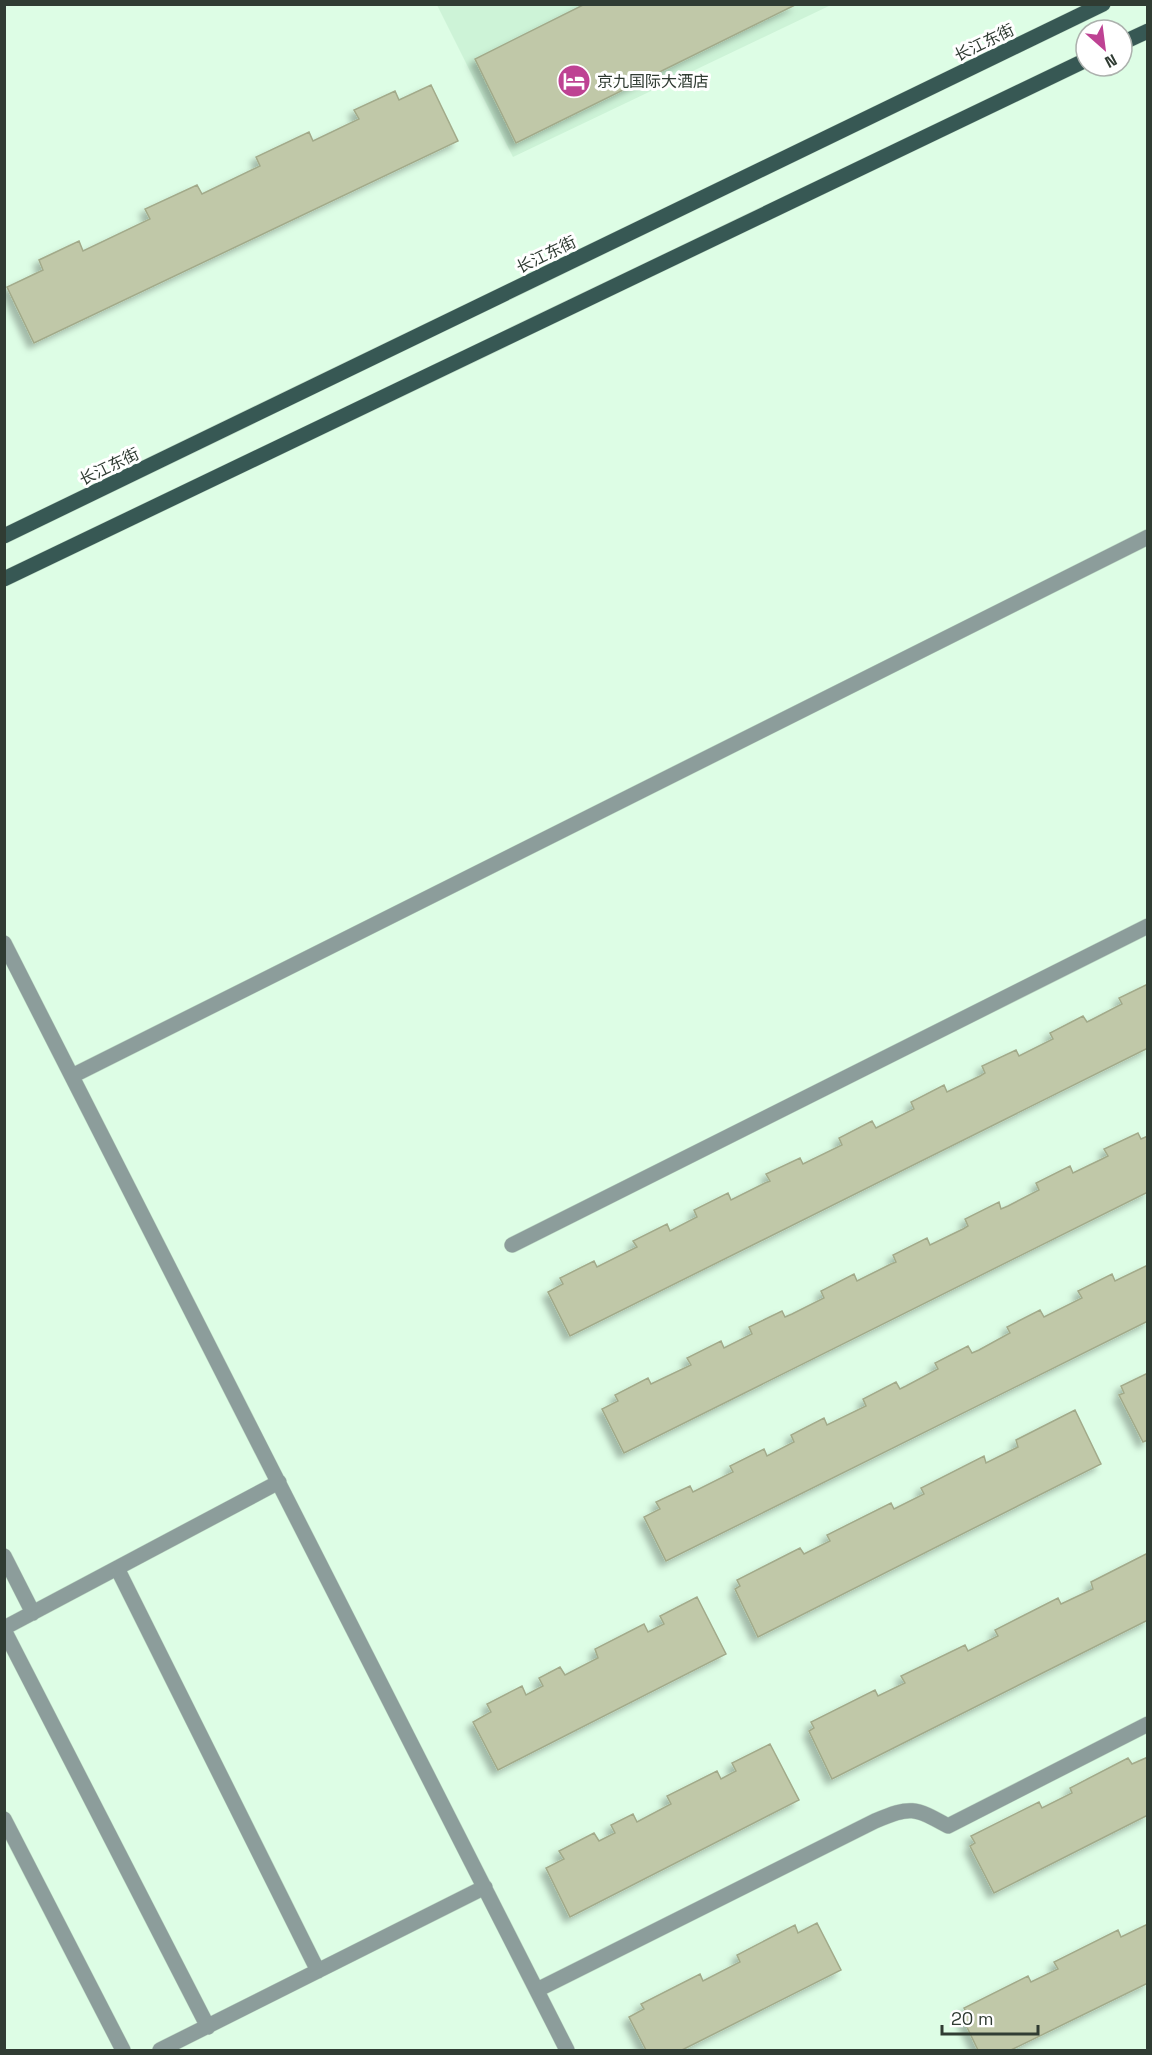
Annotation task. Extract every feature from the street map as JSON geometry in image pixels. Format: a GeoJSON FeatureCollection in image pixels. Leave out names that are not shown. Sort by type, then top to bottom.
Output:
{"type":"FeatureCollection","features":[{"type":"Feature","properties":{"kind":"main road","name":"长江东街"},"geometry":{"type":"LineString","coordinates":[[4,536],[1103,4]]}},
{"type":"Feature","properties":{"kind":"main road"},"geometry":{"type":"LineString","coordinates":[[1134,37],[1148,31]]}},
{"type":"Feature","properties":{"kind":"main road"},"geometry":{"type":"LineString","coordinates":[[4,579],[1074,66]]}},
{"type":"Feature","properties":{"kind":"street"},"geometry":{"type":"LineString","coordinates":[[72,1076],[1148,537]]}},
{"type":"Feature","properties":{"kind":"street"},"geometry":{"type":"LineString","coordinates":[[512,1245],[1148,926]]}},
{"type":"Feature","properties":{"kind":"street"},"geometry":{"type":"LineString","coordinates":[[4,943],[567,2050]]}},
{"type":"Feature","properties":{"kind":"street"},"geometry":{"type":"LineString","coordinates":[[208,2027],[4,1629],[279,1482]]}},
{"type":"Feature","properties":{"kind":"street"},"geometry":{"type":"LineString","coordinates":[[4,1556],[33,1613]]}},
{"type":"Feature","properties":{"kind":"street"},"geometry":{"type":"LineString","coordinates":[[117,1568],[318,1971]]}},
{"type":"Feature","properties":{"kind":"street"},"geometry":{"type":"LineString","coordinates":[[537,1990],[874,1821],[900,1810],[922,1812],[948,1826],[1148,1724]]}},
{"type":"Feature","properties":{"kind":"street"},"geometry":{"type":"LineString","coordinates":[[4,1819],[123,2050]]}},
{"type":"Feature","properties":{"kind":"street"},"geometry":{"type":"LineString","coordinates":[[160,2050],[485,1887]]}},
{"type":"Feature","properties":{"kind":"shaded area","name":"京九国际大酒店"},"geometry":{"type":"Polygon","coordinates":[[[437,5],[831,5],[513,157],[437,5]]]}},
{"type":"Feature","properties":{"kind":"building","name":"京九国际大酒店"},"geometry":{"type":"Polygon","coordinates":[[[585,4],[797,4],[516,143],[475,59],[585,4]]]}},
{"type":"Feature","properties":{"kind":"building"},"geometry":{"type":"Polygon","coordinates":[[[431,85],[458,141],[34,343],[7,287],[43,270],[39,260],[79,241],[83,251],[150,219],[145,209],[197,185],[202,194],[260,166],[256,157],[309,132],[313,141],[359,119],[354,110],[395,91],[399,100],[431,85]]]}},
{"type":"Feature","properties":{"kind":"building"},"geometry":{"type":"Polygon","coordinates":[[[1148,984],[1148,1048],[570,1336],[548,1292],[563,1284],[560,1278],[594,1261],[597,1267],[637,1247],[633,1241],[667,1224],[670,1231],[697,1217],[694,1210],[728,1193],[731,1200],[770,1181],[766,1174],[800,1158],[803,1164],[842,1145],[839,1138],[872,1121],[876,1128],[914,1109],[911,1102],[944,1085],[947,1092],[980,1076],[985,1073],[982,1066],[1016,1050],[1019,1056],[1053,1039],[1050,1033],[1083,1016],[1087,1022],[1122,1004],[1119,998],[1148,984]]]}},
{"type":"Feature","properties":{"kind":"building"},"geometry":{"type":"Polygon","coordinates":[[[1138,1133],[1141,1139],[1148,1136],[1148,1192],[624,1453],[602,1409],[618,1401],[615,1395],[648,1378],[651,1384],[691,1365],[687,1358],[721,1341],[724,1348],[752,1334],[749,1327],[782,1311],[785,1317],[824,1298],[821,1291],[854,1274],[857,1281],[896,1262],[893,1255],[927,1238],[930,1245],[963,1229],[968,1226],[965,1219],[999,1202],[1001,1209],[1008,1206],[1039,1190],[1036,1183],[1070,1166],[1073,1173],[1102,1159],[1108,1156],[1104,1149],[1138,1133]]]}},
{"type":"Feature","properties":{"kind":"building"},"geometry":{"type":"Polygon","coordinates":[[[1148,1265],[1148,1321],[666,1561],[644,1517],[660,1509],[656,1502],[690,1486],[693,1492],[733,1472],[730,1466],[764,1449],[767,1456],[794,1442],[791,1435],[824,1418],[827,1425],[866,1406],[863,1399],[896,1382],[900,1389],[906,1386],[938,1369],[935,1363],[968,1346],[972,1353],[979,1350],[1010,1333],[1007,1327],[1040,1310],[1044,1317],[1082,1298],[1078,1291],[1112,1274],[1115,1281],[1148,1265]]]}},
{"type":"Feature","properties":{"kind":"building"},"geometry":{"type":"Polygon","coordinates":[[[1148,1373],[1148,1440],[1143,1442],[1119,1395],[1124,1393],[1121,1386],[1148,1373]]]}},
{"type":"Feature","properties":{"kind":"building"},"geometry":{"type":"Polygon","coordinates":[[[1075,1410],[1101,1464],[758,1637],[735,1589],[740,1586],[737,1580],[800,1548],[804,1554],[830,1541],[827,1535],[891,1503],[894,1509],[924,1494],[921,1488],[984,1456],[986,1463],[1018,1447],[1016,1440],[1075,1410]]]}},
{"type":"Feature","properties":{"kind":"building"},"geometry":{"type":"Polygon","coordinates":[[[1148,1553],[1148,1620],[832,1779],[809,1731],[814,1728],[811,1722],[875,1690],[878,1696],[905,1683],[901,1676],[965,1645],[968,1651],[998,1636],[995,1630],[1058,1598],[1061,1604],[1093,1589],[1091,1582],[1148,1553]]]}},
{"type":"Feature","properties":{"kind":"building"},"geometry":{"type":"Polygon","coordinates":[[[697,1597],[726,1654],[498,1770],[473,1722],[491,1712],[487,1704],[522,1686],[526,1695],[543,1686],[539,1678],[560,1667],[565,1675],[598,1658],[595,1649],[644,1624],[648,1632],[664,1624],[660,1616],[697,1597]]]}},
{"type":"Feature","properties":{"kind":"building"},"geometry":{"type":"Polygon","coordinates":[[[770,1744],[799,1800],[570,1917],[546,1868],[564,1859],[559,1851],[594,1833],[599,1841],[615,1833],[611,1825],[633,1814],[637,1822],[671,1804],[667,1796],[717,1771],[721,1779],[736,1771],[732,1763],[770,1744]]]}},
{"type":"Feature","properties":{"kind":"building"},"geometry":{"type":"Polygon","coordinates":[[[1148,1757],[1148,1815],[994,1893],[970,1846],[975,1843],[971,1836],[1039,1802],[1042,1808],[1072,1793],[1070,1788],[1128,1758],[1132,1764],[1148,1757]]]}},
{"type":"Feature","properties":{"kind":"building"},"geometry":{"type":"Polygon","coordinates":[[[817,1923],[841,1970],[682,2050],[646,2050],[629,2017],[644,2009],[641,2004],[700,1974],[703,1981],[740,1962],[737,1955],[795,1925],[798,1933],[817,1923]]]}},
{"type":"Feature","properties":{"kind":"building"},"geometry":{"type":"Polygon","coordinates":[[[1148,1924],[1148,1983],[1011,2050],[978,2050],[962,2017],[967,2014],[964,2008],[1028,1976],[1031,1982],[1058,1969],[1054,1962],[1118,1930],[1121,1937],[1148,1924]]]}},
{"type":"Feature","properties":{"kind":"place","name":"京九国际大酒店"},"geometry":{"type":"Point","coordinates":[574,81]}}]}
